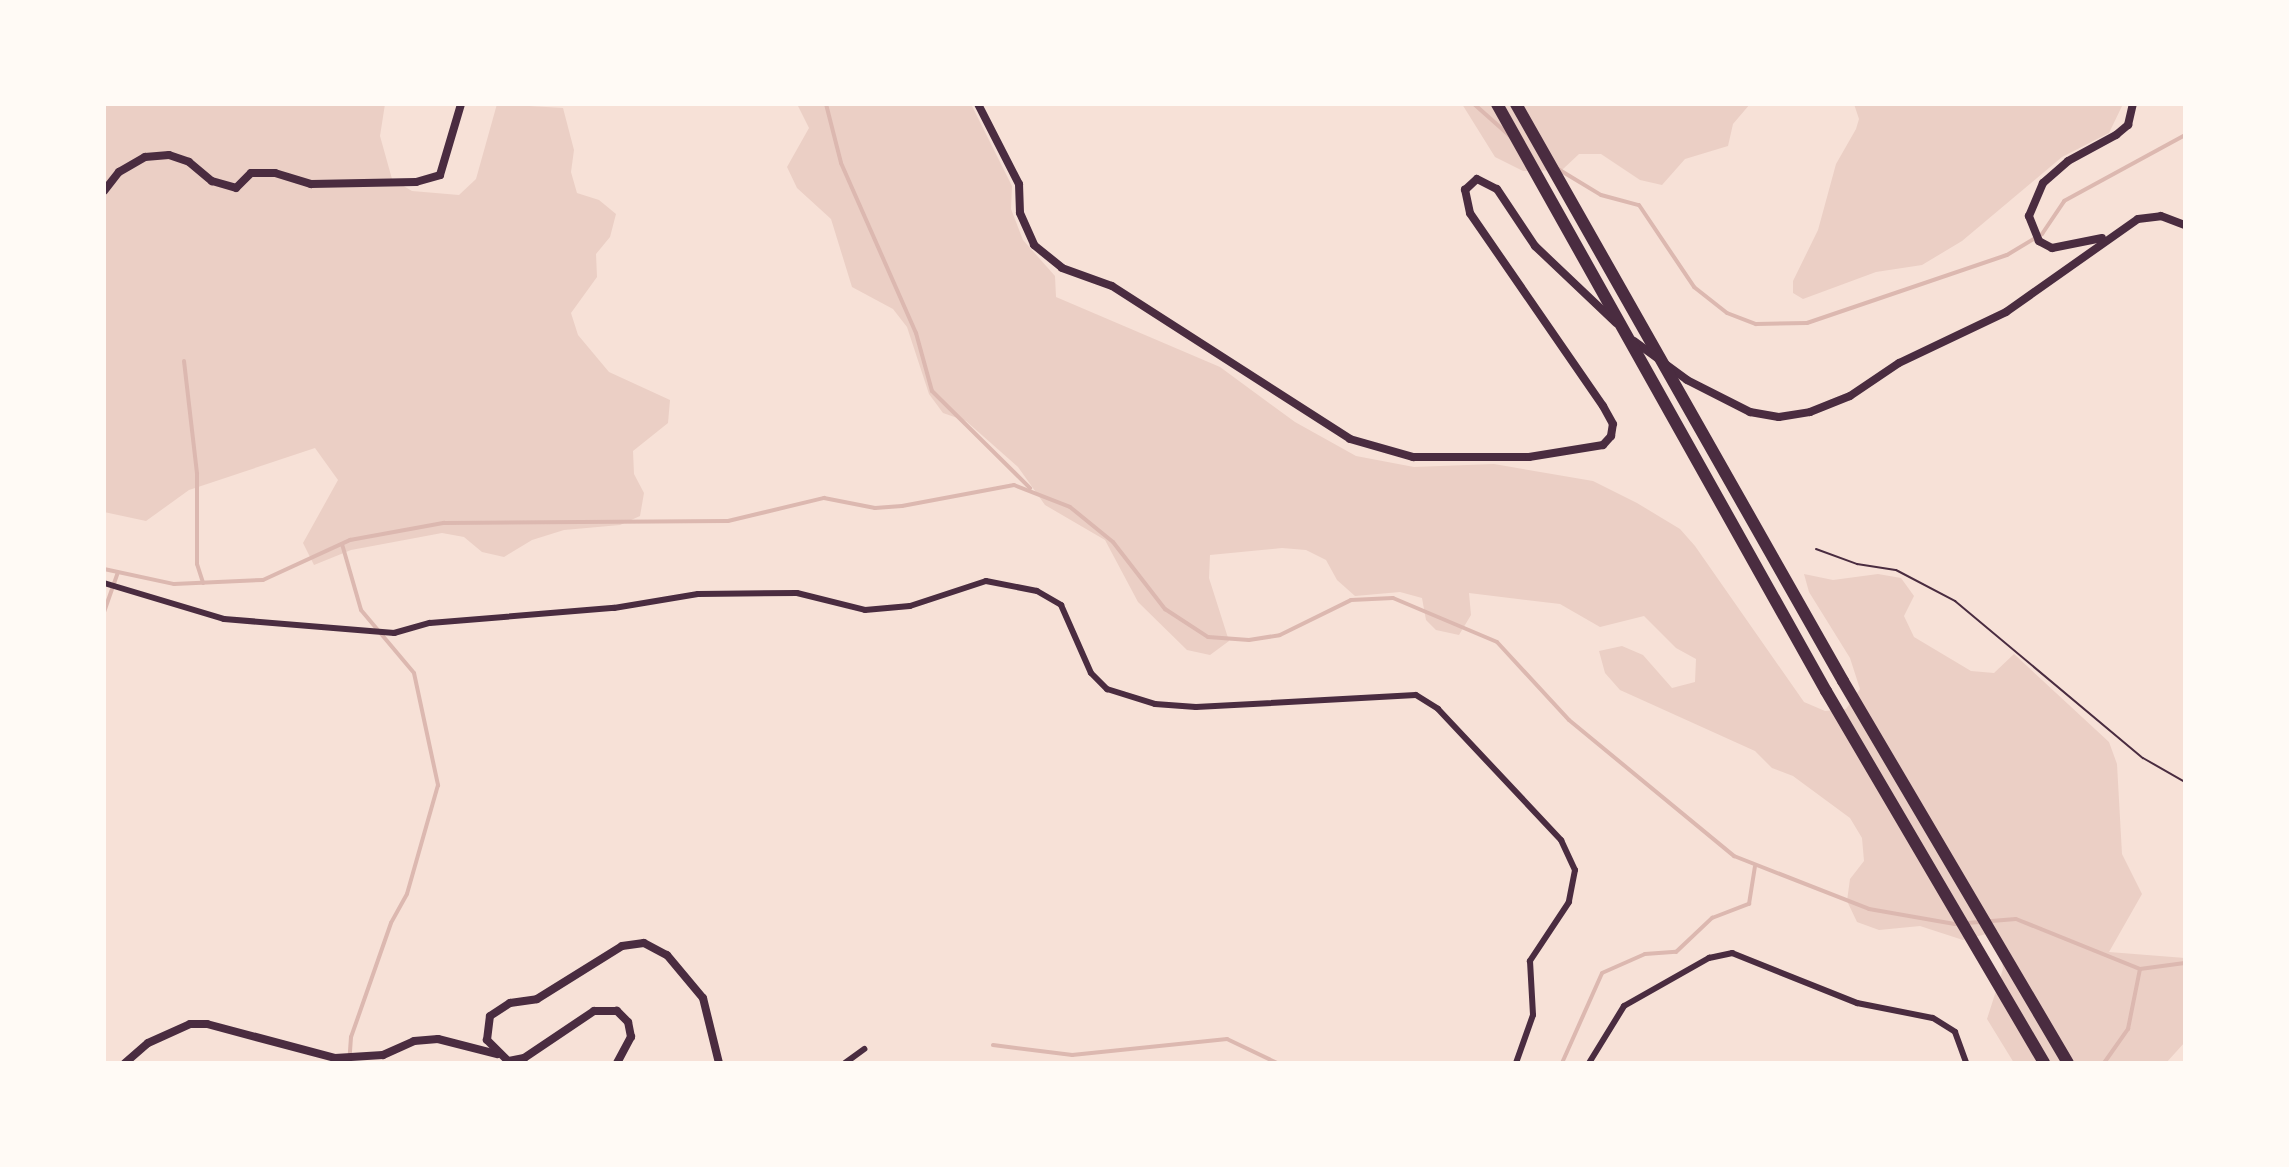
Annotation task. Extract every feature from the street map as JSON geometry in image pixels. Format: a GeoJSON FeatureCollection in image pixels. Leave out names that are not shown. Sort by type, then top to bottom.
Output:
{"type":"FeatureCollection","features":[{"type":"Feature","properties":{"kind":"highway"},"geometry":{"type":"LineString","coordinates":[[1497,104],[1826,691],[2044,1063]]}},
{"type":"Feature","properties":{"kind":"highway"},"geometry":{"type":"LineString","coordinates":[[1516,104],[1843,681],[2068,1063]]}},
{"type":"Feature","properties":{"kind":"street"},"geometry":{"type":"LineString","coordinates":[[104,191],[119,172],[145,157],[169,155],[189,162],[212,181],[236,188],[251,173],[275,173],[311,184],[416,182],[440,175],[461,104]]}},
{"type":"Feature","properties":{"kind":"street"},"geometry":{"type":"LineString","coordinates":[[978,104],[1019,184],[1020,213],[1034,245],[1062,268],[1112,286],[1332,430],[1413,457],[1529,457],[1603,445],[1613,424],[1470,213],[1465,200],[1470,182],[1487,180],[1497,189],[1535,246],[1638,345],[1687,380],[1750,412],[1779,417],[1850,396],[1899,363],[2006,312],[2107,236]]}},
{"type":"Feature","properties":{"kind":"street"},"geometry":{"type":"LineString","coordinates":[[2133,104],[2128,125],[2116,135],[2068,161],[2043,183],[2029,216],[2039,241],[2052,248],[2107,236],[2149,217],[2185,225]]}},
{"type":"Feature","properties":{"kind":"street"},"geometry":{"type":"LineString","coordinates":[[104,583],[224,619],[394,633],[430,623],[609,609],[698,594],[797,593],[865,610],[910,606],[986,581],[1037,591],[1061,605],[1091,673],[1107,689],[1155,704],[1196,707],[1416,695],[1438,709],[1561,840],[1575,870],[1569,902],[1530,961],[1533,1015],[1516,1063]]}},
{"type":"Feature","properties":{"kind":"street"},"geometry":{"type":"LineString","coordinates":[[497,1054],[487,1040],[490,1016],[510,1003],[537,999],[622,946],[644,943],[667,955],[703,998],[719,1063]]}},
{"type":"Feature","properties":{"kind":"street"},"geometry":{"type":"LineString","coordinates":[[1589,1063],[1624,1006],[1709,958],[1732,953],[1857,1003],[1933,1018],[1955,1032],[1966,1063]]}},
{"type":"Feature","properties":{"kind":"street"},"geometry":{"type":"LineString","coordinates":[[125,1063],[160,1037],[190,1024],[207,1024],[335,1058],[383,1055],[414,1041],[438,1039],[497,1054],[508,1061],[524,1058],[561,1030],[594,1011],[609,1008],[623,1015],[631,1029],[617,1063]]}},
{"type":"Feature","properties":{"kind":"street"},"geometry":{"type":"LineString","coordinates":[[845,1063],[864,1049]]}},
{"type":"Feature","properties":{"kind":"path"},"geometry":{"type":"LineString","coordinates":[[1816,549],[1857,564],[1896,570],[1955,601],[2143,758],[2185,782]]}},
{"type":"Feature","properties":{"kind":"shaded area"},"geometry":{"type":"Polygon","coordinates":[[[104,104],[385,104],[380,136],[392,179],[412,191],[459,195],[476,179],[497,104],[563,108],[574,150],[571,172],[577,193],[599,200],[616,214],[610,237],[596,254],[597,277],[571,313],[578,335],[609,372],[670,400],[668,423],[633,451],[634,474],[644,493],[640,516],[620,525],[564,530],[532,540],[504,557],[482,552],[464,537],[442,533],[351,550],[314,565],[303,543],[338,480],[315,448],[189,490],[146,521],[104,512],[104,104]]]}},
{"type":"Feature","properties":{"kind":"shaded area"},"geometry":{"type":"Polygon","coordinates":[[[797,104],[971,104],[1012,186],[1011,209],[1023,240],[1055,276],[1056,297],[1220,367],[1295,422],[1356,456],[1414,467],[1494,464],[1593,481],[1637,503],[1680,529],[1695,546],[1804,702],[1825,711],[1846,709],[1860,689],[1850,658],[1809,592],[1804,574],[1833,580],[1878,574],[1901,578],[1914,596],[1904,616],[1914,637],[1971,671],[1994,673],[2014,654],[2109,742],[2117,764],[2122,854],[2142,894],[2109,952],[2185,958],[2185,1042],[2166,1063],[2014,1063],[1987,1019],[2003,969],[1998,931],[1963,940],[1920,926],[1879,930],[1857,922],[1847,901],[1850,879],[1864,861],[1862,838],[1850,818],[1793,776],[1772,768],[1755,751],[1620,690],[1605,673],[1599,651],[1622,646],[1643,655],[1672,688],[1695,682],[1696,659],[1676,648],[1644,616],[1600,627],[1560,604],[1469,593],[1471,615],[1459,635],[1436,630],[1426,620],[1422,598],[1400,592],[1355,596],[1337,580],[1326,560],[1306,550],[1282,548],[1210,555],[1209,578],[1229,641],[1210,655],[1187,650],[1138,602],[1105,540],[1045,505],[1018,467],[966,421],[943,413],[929,394],[907,327],[893,309],[852,287],[831,219],[797,188],[787,167],[809,128],[797,104]]]}},
{"type":"Feature","properties":{"kind":"shaded area"},"geometry":{"type":"Polygon","coordinates":[[[1462,104],[1750,104],[1733,124],[1728,146],[1685,159],[1662,185],[1640,180],[1601,154],[1579,154],[1562,170],[1523,171],[1495,157],[1462,104]]]}},
{"type":"Feature","properties":{"kind":"shaded area"},"geometry":{"type":"Polygon","coordinates":[[[1854,104],[2123,104],[2109,133],[2062,157],[1962,241],[1922,265],[1876,272],[1803,299],[1793,293],[1793,281],[1818,230],[1836,164],[1856,129],[1859,119],[1854,104]]]}},
{"type":"Feature","properties":{"kind":"waterway"},"geometry":{"type":"LineString","coordinates":[[826,104],[841,163],[916,333],[932,391],[1030,488]]}},
{"type":"Feature","properties":{"kind":"waterway"},"geometry":{"type":"LineString","coordinates":[[1474,104],[1511,137]]}},
{"type":"Feature","properties":{"kind":"waterway"},"geometry":{"type":"LineString","coordinates":[[1558,169],[1601,195],[1639,205],[1694,287],[1727,313],[1756,324],[1807,323],[2007,255],[2042,234],[2064,201],[2185,135]]}},
{"type":"Feature","properties":{"kind":"waterway"},"geometry":{"type":"LineString","coordinates":[[184,361],[197,474],[197,564],[203,583]]}},
{"type":"Feature","properties":{"kind":"waterway"},"geometry":{"type":"LineString","coordinates":[[104,569],[174,584],[263,580],[350,540],[444,523],[728,521],[824,498],[875,508],[902,506],[1014,485],[1070,507],[1113,542],[1165,609],[1208,637],[1249,640],[1280,635],[1351,600],[1393,598],[1497,642],[1569,720],[1734,856],[1869,909],[1955,924],[2016,919],[2140,969],[2185,963]]}},
{"type":"Feature","properties":{"kind":"waterway"},"geometry":{"type":"LineString","coordinates":[[342,544],[361,610],[414,673],[438,785],[407,894],[391,923],[351,1037],[349,1063]]}},
{"type":"Feature","properties":{"kind":"waterway"},"geometry":{"type":"LineString","coordinates":[[104,612],[118,572]]}},
{"type":"Feature","properties":{"kind":"waterway"},"geometry":{"type":"LineString","coordinates":[[1562,1063],[1602,973],[1645,954],[1676,952],[1712,918],[1749,904],[1755,866]]}},
{"type":"Feature","properties":{"kind":"waterway"},"geometry":{"type":"LineString","coordinates":[[2104,1063],[2128,1029],[2140,969]]}},
{"type":"Feature","properties":{"kind":"waterway"},"geometry":{"type":"LineString","coordinates":[[993,1045],[1072,1055],[1227,1039],[1277,1063]]}}]}
